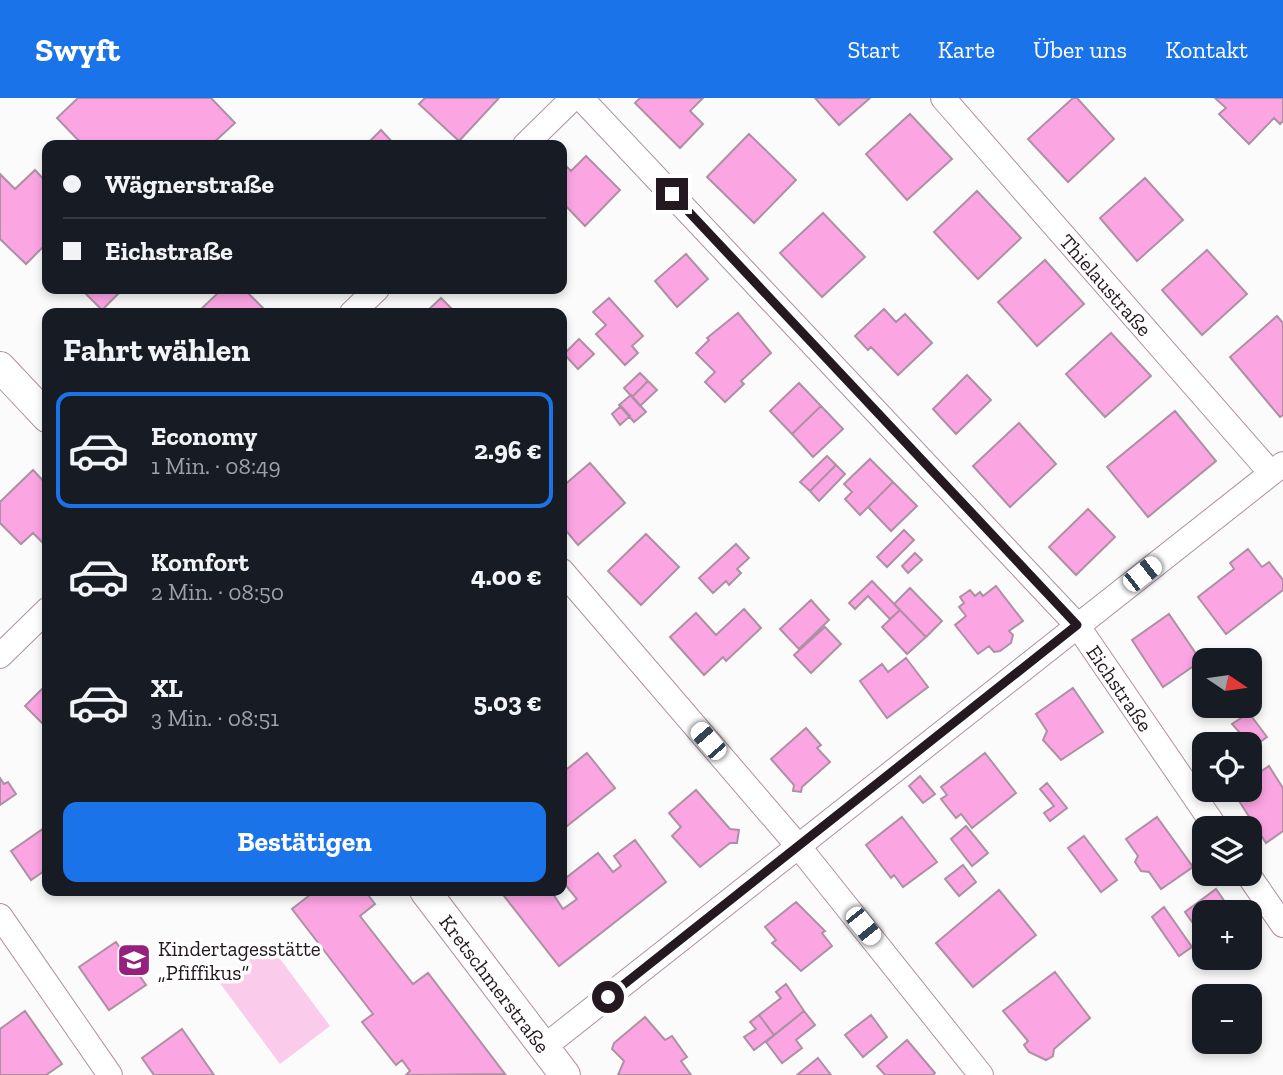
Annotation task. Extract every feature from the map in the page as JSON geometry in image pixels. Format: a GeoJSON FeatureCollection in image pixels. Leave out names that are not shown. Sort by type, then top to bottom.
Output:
{"type":"FeatureCollection","features":[{"type":"Feature","properties":{"kind":"street"},"geometry":{"type":"LineString","coordinates":[[530,140],[573,98]]}},
{"type":"Feature","properties":{"kind":"street","name":"Eichstraße"},"geometry":{"type":"LineString","coordinates":[[582,98],[1077,625],[1208,816]]}},
{"type":"Feature","properties":{"kind":"street","name":"Thielaustraße"},"geometry":{"type":"LineString","coordinates":[[943,98],[1277,468]]}},
{"type":"Feature","properties":{"kind":"street"},"geometry":{"type":"LineString","coordinates":[[357,308],[372,294]]}},
{"type":"Feature","properties":{"kind":"street"},"geometry":{"type":"LineString","coordinates":[[0,367],[42,412]]}},
{"type":"Feature","properties":{"kind":"street"},"geometry":{"type":"LineString","coordinates":[[544,1047],[1277,468]]}},
{"type":"Feature","properties":{"kind":"street"},"geometry":{"type":"LineString","coordinates":[[567,577],[799,847],[981,1075]]}},
{"type":"Feature","properties":{"kind":"street"},"geometry":{"type":"LineString","coordinates":[[0,656],[42,615]]}},
{"type":"Feature","properties":{"kind":"street"},"geometry":{"type":"LineString","coordinates":[[1256,886],[1283,925]]}},
{"type":"Feature","properties":{"kind":"street","name":"Kretschmerstraße"},"geometry":{"type":"LineString","coordinates":[[429,896],[565,1075]]}},
{"type":"Feature","properties":{"kind":"street"},"geometry":{"type":"LineString","coordinates":[[0,916],[110,1075]]}},
{"type":"Feature","properties":{"kind":"shaded area"},"geometry":{"type":"Polygon","coordinates":[[[269,944],[330,1026],[280,1064],[219,982],[269,944]]]}},
{"type":"Feature","properties":{"kind":"building"},"geometry":{"type":"Polygon","coordinates":[[[78,98],[211,98],[235,123],[216,140],[78,140],[57,118],[78,98]]]}},
{"type":"Feature","properties":{"kind":"building"},"geometry":{"type":"Polygon","coordinates":[[[425,98],[499,98],[460,140],[419,104],[425,98]]]}},
{"type":"Feature","properties":{"kind":"building"},"geometry":{"type":"Polygon","coordinates":[[[640,98],[703,98],[690,111],[703,124],[680,148],[635,103],[640,98]]]}},
{"type":"Feature","properties":{"kind":"building"},"geometry":{"type":"Polygon","coordinates":[[[815,98],[870,98],[839,125],[815,98]]]}},
{"type":"Feature","properties":{"kind":"building"},"geometry":{"type":"Polygon","coordinates":[[[1073,98],[1077,98],[1114,139],[1068,182],[1028,139],[1073,98]]]}},
{"type":"Feature","properties":{"kind":"building"},"geometry":{"type":"Polygon","coordinates":[[[1215,98],[1283,98],[1283,121],[1280,124],[1274,118],[1249,144],[1219,114],[1226,108],[1215,98]]]}},
{"type":"Feature","properties":{"kind":"building"},"geometry":{"type":"Polygon","coordinates":[[[910,114],[952,159],[907,200],[866,154],[910,114]]]}},
{"type":"Feature","properties":{"kind":"building"},"geometry":{"type":"Polygon","coordinates":[[[381,130],[390,140],[371,140],[381,130]]]}},
{"type":"Feature","properties":{"kind":"building"},"geometry":{"type":"Polygon","coordinates":[[[749,134],[796,180],[754,223],[707,177],[749,134]]]}},
{"type":"Feature","properties":{"kind":"building"},"geometry":{"type":"Polygon","coordinates":[[[586,156],[620,190],[585,226],[567,207],[567,167],[571,171],[586,156]]]}},
{"type":"Feature","properties":{"kind":"building"},"geometry":{"type":"Polygon","coordinates":[[[35,170],[42,178],[42,248],[26,264],[0,239],[0,174],[15,189],[35,170]]]}},
{"type":"Feature","properties":{"kind":"building"},"geometry":{"type":"Polygon","coordinates":[[[1145,178],[1183,220],[1137,261],[1100,218],[1145,178]]]}},
{"type":"Feature","properties":{"kind":"building"},"geometry":{"type":"Polygon","coordinates":[[[977,191],[1021,238],[978,279],[934,232],[977,191]]]}},
{"type":"Feature","properties":{"kind":"building"},"geometry":{"type":"Polygon","coordinates":[[[823,213],[865,257],[822,297],[780,253],[823,213]]]}},
{"type":"Feature","properties":{"kind":"building"},"geometry":{"type":"Polygon","coordinates":[[[1207,250],[1247,294],[1202,335],[1162,290],[1207,250]]]}},
{"type":"Feature","properties":{"kind":"building"},"geometry":{"type":"Polygon","coordinates":[[[686,254],[708,279],[677,307],[655,281],[686,254]]]}},
{"type":"Feature","properties":{"kind":"building"},"geometry":{"type":"Polygon","coordinates":[[[1045,260],[1084,304],[1037,346],[998,302],[1045,260]]]}},
{"type":"Feature","properties":{"kind":"building"},"geometry":{"type":"Polygon","coordinates":[[[86,294],[118,294],[104,308],[100,308],[86,294]]]}},
{"type":"Feature","properties":{"kind":"building"},"geometry":{"type":"Polygon","coordinates":[[[217,294],[249,294],[263,308],[202,308],[217,294]]]}},
{"type":"Feature","properties":{"kind":"building"},"geometry":{"type":"Polygon","coordinates":[[[441,298],[451,308],[430,308],[441,298]]]}},
{"type":"Feature","properties":{"kind":"building"},"geometry":{"type":"Polygon","coordinates":[[[609,298],[643,336],[632,346],[638,353],[625,365],[596,334],[606,325],[593,312],[609,298]]]}},
{"type":"Feature","properties":{"kind":"building"},"geometry":{"type":"Polygon","coordinates":[[[884,309],[896,322],[905,314],[932,343],[898,375],[871,347],[868,350],[855,336],[884,309]]]}},
{"type":"Feature","properties":{"kind":"building"},"geometry":{"type":"Polygon","coordinates":[[[738,313],[771,353],[741,381],[744,384],[725,402],[705,382],[715,372],[696,353],[709,340],[707,338],[738,313]]]}},
{"type":"Feature","properties":{"kind":"building"},"geometry":{"type":"Polygon","coordinates":[[[1277,316],[1283,323],[1283,415],[1280,417],[1230,357],[1277,316]]]}},
{"type":"Feature","properties":{"kind":"building"},"geometry":{"type":"Polygon","coordinates":[[[1111,333],[1151,376],[1105,417],[1066,374],[1111,333]]]}},
{"type":"Feature","properties":{"kind":"building"},"geometry":{"type":"Polygon","coordinates":[[[579,339],[594,354],[578,369],[567,357],[567,351],[579,339]]]}},
{"type":"Feature","properties":{"kind":"building"},"geometry":{"type":"Polygon","coordinates":[[[640,373],[648,381],[632,397],[624,388],[640,373]]]}},
{"type":"Feature","properties":{"kind":"building"},"geometry":{"type":"Polygon","coordinates":[[[967,375],[991,400],[956,434],[933,409],[967,375]]]}},
{"type":"Feature","properties":{"kind":"building"},"geometry":{"type":"Polygon","coordinates":[[[648,381],[657,390],[640,406],[632,397],[648,381]]]}},
{"type":"Feature","properties":{"kind":"building"},"geometry":{"type":"Polygon","coordinates":[[[799,383],[821,406],[792,434],[770,411],[799,383]]]}},
{"type":"Feature","properties":{"kind":"building"},"geometry":{"type":"Polygon","coordinates":[[[631,395],[646,412],[634,422],[619,405],[631,395]]]}},
{"type":"Feature","properties":{"kind":"building"},"geometry":{"type":"Polygon","coordinates":[[[621,406],[630,416],[620,425],[612,414],[621,406]]]}},
{"type":"Feature","properties":{"kind":"building"},"geometry":{"type":"Polygon","coordinates":[[[821,406],[843,429],[813,457],[792,434],[821,406]]]}},
{"type":"Feature","properties":{"kind":"building"},"geometry":{"type":"Polygon","coordinates":[[[1175,411],[1216,461],[1148,517],[1107,467],[1175,411]]]}},
{"type":"Feature","properties":{"kind":"building"},"geometry":{"type":"Polygon","coordinates":[[[1019,423],[1056,464],[1010,507],[973,466],[1019,423]]]}},
{"type":"Feature","properties":{"kind":"building"},"geometry":{"type":"Polygon","coordinates":[[[827,456],[836,465],[810,491],[800,482],[827,456]]]}},
{"type":"Feature","properties":{"kind":"building"},"geometry":{"type":"Polygon","coordinates":[[[870,459],[893,482],[860,515],[845,499],[852,492],[844,484],[870,459]]]}},
{"type":"Feature","properties":{"kind":"building"},"geometry":{"type":"Polygon","coordinates":[[[590,463],[625,503],[578,545],[567,532],[567,483],[590,463]]]}},
{"type":"Feature","properties":{"kind":"building"},"geometry":{"type":"Polygon","coordinates":[[[836,465],[845,474],[819,501],[810,491],[836,465]]]}},
{"type":"Feature","properties":{"kind":"building"},"geometry":{"type":"Polygon","coordinates":[[[33,470],[42,480],[42,542],[33,533],[21,544],[0,523],[0,502],[33,470]]]}},
{"type":"Feature","properties":{"kind":"building"},"geometry":{"type":"Polygon","coordinates":[[[893,482],[917,506],[891,531],[868,507],[893,482]]]}},
{"type":"Feature","properties":{"kind":"building"},"geometry":{"type":"Polygon","coordinates":[[[1088,509],[1115,537],[1076,575],[1049,547],[1088,509]]]}},
{"type":"Feature","properties":{"kind":"building"},"geometry":{"type":"Polygon","coordinates":[[[904,530],[914,540],[887,567],[877,557],[904,530]]]}},
{"type":"Feature","properties":{"kind":"building"},"geometry":{"type":"Polygon","coordinates":[[[646,534],[679,567],[641,605],[608,571],[646,534]]]}},
{"type":"Feature","properties":{"kind":"building"},"geometry":{"type":"Polygon","coordinates":[[[736,544],[749,558],[737,569],[741,573],[729,585],[726,581],[713,593],[699,578],[736,544]]]}},
{"type":"Feature","properties":{"kind":"building"},"geometry":{"type":"Polygon","coordinates":[[[1248,549],[1262,567],[1269,562],[1283,580],[1283,590],[1226,634],[1198,597],[1234,569],[1230,563],[1248,549]]]}},
{"type":"Feature","properties":{"kind":"building"},"geometry":{"type":"Polygon","coordinates":[[[915,553],[922,560],[908,573],[902,566],[915,553]]]}},
{"type":"Feature","properties":{"kind":"building"},"geometry":{"type":"Polygon","coordinates":[[[872,581],[900,610],[890,619],[868,596],[855,609],[849,603],[872,581]]]}},
{"type":"Feature","properties":{"kind":"building"},"geometry":{"type":"Polygon","coordinates":[[[996,586],[1023,621],[1009,631],[1013,635],[1011,643],[994,652],[989,646],[978,654],[955,625],[966,616],[959,607],[964,603],[960,597],[970,590],[975,596],[980,592],[983,596],[996,586]]]}},
{"type":"Feature","properties":{"kind":"building"},"geometry":{"type":"Polygon","coordinates":[[[910,588],[942,621],[926,637],[894,604],[910,588]]]}},
{"type":"Feature","properties":{"kind":"building"},"geometry":{"type":"Polygon","coordinates":[[[811,600],[829,620],[799,649],[780,629],[811,600]]]}},
{"type":"Feature","properties":{"kind":"building"},"geometry":{"type":"Polygon","coordinates":[[[744,609],[761,628],[726,661],[723,657],[704,675],[670,637],[696,613],[716,635],[744,609]]]}},
{"type":"Feature","properties":{"kind":"building"},"geometry":{"type":"Polygon","coordinates":[[[900,610],[926,637],[907,654],[882,627],[900,610]]]}},
{"type":"Feature","properties":{"kind":"building"},"geometry":{"type":"Polygon","coordinates":[[[1169,614],[1192,648],[1192,667],[1163,687],[1132,640],[1169,614]]]}},
{"type":"Feature","properties":{"kind":"building"},"geometry":{"type":"Polygon","coordinates":[[[825,627],[841,644],[811,673],[794,655],[825,627]]]}},
{"type":"Feature","properties":{"kind":"building"},"geometry":{"type":"Polygon","coordinates":[[[906,658],[928,687],[887,718],[860,681],[882,664],[888,672],[906,658]]]}},
{"type":"Feature","properties":{"kind":"building"},"geometry":{"type":"Polygon","coordinates":[[[1073,688],[1103,732],[1061,760],[1043,740],[1047,731],[1036,714],[1073,688]]]}},
{"type":"Feature","properties":{"kind":"building"},"geometry":{"type":"Polygon","coordinates":[[[42,689],[42,723],[25,706],[42,689]]]}},
{"type":"Feature","properties":{"kind":"building"},"geometry":{"type":"Polygon","coordinates":[[[1241,718],[1253,718],[1267,737],[1262,741],[1262,732],[1239,732],[1232,724],[1241,718]]]}},
{"type":"Feature","properties":{"kind":"building"},"geometry":{"type":"Polygon","coordinates":[[[806,728],[821,745],[817,748],[830,762],[802,787],[801,792],[793,791],[794,785],[771,759],[806,728]]]}},
{"type":"Feature","properties":{"kind":"building"},"geometry":{"type":"Polygon","coordinates":[[[587,753],[615,788],[567,826],[567,769],[587,753]]]}},
{"type":"Feature","properties":{"kind":"building"},"geometry":{"type":"Polygon","coordinates":[[[985,753],[1016,793],[972,828],[961,814],[956,818],[941,799],[947,795],[941,787],[985,753]]]}},
{"type":"Feature","properties":{"kind":"building"},"geometry":{"type":"Polygon","coordinates":[[[1269,766],[1283,788],[1283,831],[1266,843],[1262,837],[1262,816],[1249,816],[1240,802],[1262,802],[1262,771],[1269,766]]]}},
{"type":"Feature","properties":{"kind":"building"},"geometry":{"type":"Polygon","coordinates":[[[920,776],[935,794],[923,803],[909,786],[920,776]]]}},
{"type":"Feature","properties":{"kind":"building"},"geometry":{"type":"Polygon","coordinates":[[[0,778],[4,784],[8,782],[16,794],[0,805],[0,778]]]}},
{"type":"Feature","properties":{"kind":"building"},"geometry":{"type":"Polygon","coordinates":[[[1047,783],[1067,808],[1050,821],[1044,813],[1054,806],[1040,789],[1047,783]]]}},
{"type":"Feature","properties":{"kind":"building"},"geometry":{"type":"Polygon","coordinates":[[[696,790],[730,829],[739,830],[737,843],[730,843],[700,867],[672,836],[681,827],[669,813],[696,790]]]}},
{"type":"Feature","properties":{"kind":"building"},"geometry":{"type":"Polygon","coordinates":[[[902,817],[937,862],[903,887],[894,875],[891,878],[866,845],[902,817]]]}},
{"type":"Feature","properties":{"kind":"building"},"geometry":{"type":"Polygon","coordinates":[[[1157,817],[1192,868],[1161,889],[1149,872],[1141,871],[1135,862],[1138,856],[1126,839],[1157,817]]]}},
{"type":"Feature","properties":{"kind":"building"},"geometry":{"type":"Polygon","coordinates":[[[966,826],[988,853],[972,866],[951,839],[966,826]]]}},
{"type":"Feature","properties":{"kind":"building"},"geometry":{"type":"Polygon","coordinates":[[[42,829],[42,872],[31,880],[11,851],[42,829]]]}},
{"type":"Feature","properties":{"kind":"building"},"geometry":{"type":"Polygon","coordinates":[[[1084,836],[1117,880],[1101,892],[1068,848],[1084,836]]]}},
{"type":"Feature","properties":{"kind":"building"},"geometry":{"type":"Polygon","coordinates":[[[635,840],[666,882],[559,966],[504,896],[554,896],[563,909],[577,899],[567,887],[567,877],[598,853],[613,872],[621,866],[614,856],[635,840]]]}},
{"type":"Feature","properties":{"kind":"building"},"geometry":{"type":"Polygon","coordinates":[[[963,865],[976,882],[959,896],[945,879],[963,865]]]}},
{"type":"Feature","properties":{"kind":"building"},"geometry":{"type":"Polygon","coordinates":[[[1216,889],[1224,900],[1201,900],[1216,889]]]}},
{"type":"Feature","properties":{"kind":"building"},"geometry":{"type":"Polygon","coordinates":[[[999,890],[1036,935],[973,987],[936,943],[999,890]]]}},
{"type":"Feature","properties":{"kind":"building"},"geometry":{"type":"Polygon","coordinates":[[[309,896],[369,896],[375,904],[360,916],[413,984],[428,973],[505,1074],[406,1075],[410,1071],[402,1060],[396,1065],[362,1022],[373,1014],[292,909],[309,896]]]}},
{"type":"Feature","properties":{"kind":"building"},"geometry":{"type":"Polygon","coordinates":[[[796,902],[825,931],[822,933],[832,946],[801,971],[772,943],[776,940],[765,927],[796,902]]]}},
{"type":"Feature","properties":{"kind":"building"},"geometry":{"type":"Polygon","coordinates":[[[1164,907],[1192,947],[1179,956],[1152,917],[1164,907]]]}},
{"type":"Feature","properties":{"kind":"building"},"geometry":{"type":"Polygon","coordinates":[[[1192,907],[1192,922],[1185,912],[1192,907]]]}},
{"type":"Feature","properties":{"kind":"building"},"geometry":{"type":"Polygon","coordinates":[[[116,942],[146,985],[109,1010],[79,967],[116,942]]]}},
{"type":"Feature","properties":{"kind":"building"},"geometry":{"type":"Polygon","coordinates":[[[1055,972],[1090,1018],[1054,1049],[1053,1056],[1046,1060],[1029,1052],[1024,1045],[1028,1041],[1003,1011],[1055,972]]]}},
{"type":"Feature","properties":{"kind":"building"},"geometry":{"type":"Polygon","coordinates":[[[786,984],[804,1011],[774,1035],[759,1015],[781,998],[776,992],[786,984]]]}},
{"type":"Feature","properties":{"kind":"building"},"geometry":{"type":"Polygon","coordinates":[[[25,1011],[62,1064],[46,1075],[0,1075],[0,1029],[25,1011]]]}},
{"type":"Feature","properties":{"kind":"building"},"geometry":{"type":"Polygon","coordinates":[[[804,1011],[815,1025],[796,1040],[802,1048],[782,1063],[766,1042],[804,1011]]]}},
{"type":"Feature","properties":{"kind":"building"},"geometry":{"type":"Polygon","coordinates":[[[759,1015],[774,1035],[754,1050],[744,1037],[756,1029],[750,1022],[759,1015]]]}},
{"type":"Feature","properties":{"kind":"building"},"geometry":{"type":"Polygon","coordinates":[[[871,1015],[887,1037],[863,1057],[845,1035],[871,1015]]]}},
{"type":"Feature","properties":{"kind":"building"},"geometry":{"type":"Polygon","coordinates":[[[645,1017],[665,1040],[672,1036],[687,1057],[681,1061],[691,1075],[618,1075],[624,1061],[612,1049],[614,1043],[645,1017]]]}},
{"type":"Feature","properties":{"kind":"building"},"geometry":{"type":"Polygon","coordinates":[[[182,1029],[214,1075],[154,1075],[142,1058],[182,1029]]]}},
{"type":"Feature","properties":{"kind":"building"},"geometry":{"type":"Polygon","coordinates":[[[907,1040],[935,1073],[933,1075],[885,1075],[877,1066],[907,1040]]]}},
{"type":"Feature","properties":{"kind":"building"},"geometry":{"type":"Polygon","coordinates":[[[818,1058],[831,1075],[797,1075],[818,1058]]]}},
{"type":"Feature","properties":{"kind":"place","name":"Kindertagesstätte „Pfiffikus“"},"geometry":{"type":"Point","coordinates":[134,960]}},
{"type":"Feature","properties":{"kind":"route"},"geometry":{"type":"LineString","coordinates":[[608,997],[1077,625],[672,194]]}}]}
